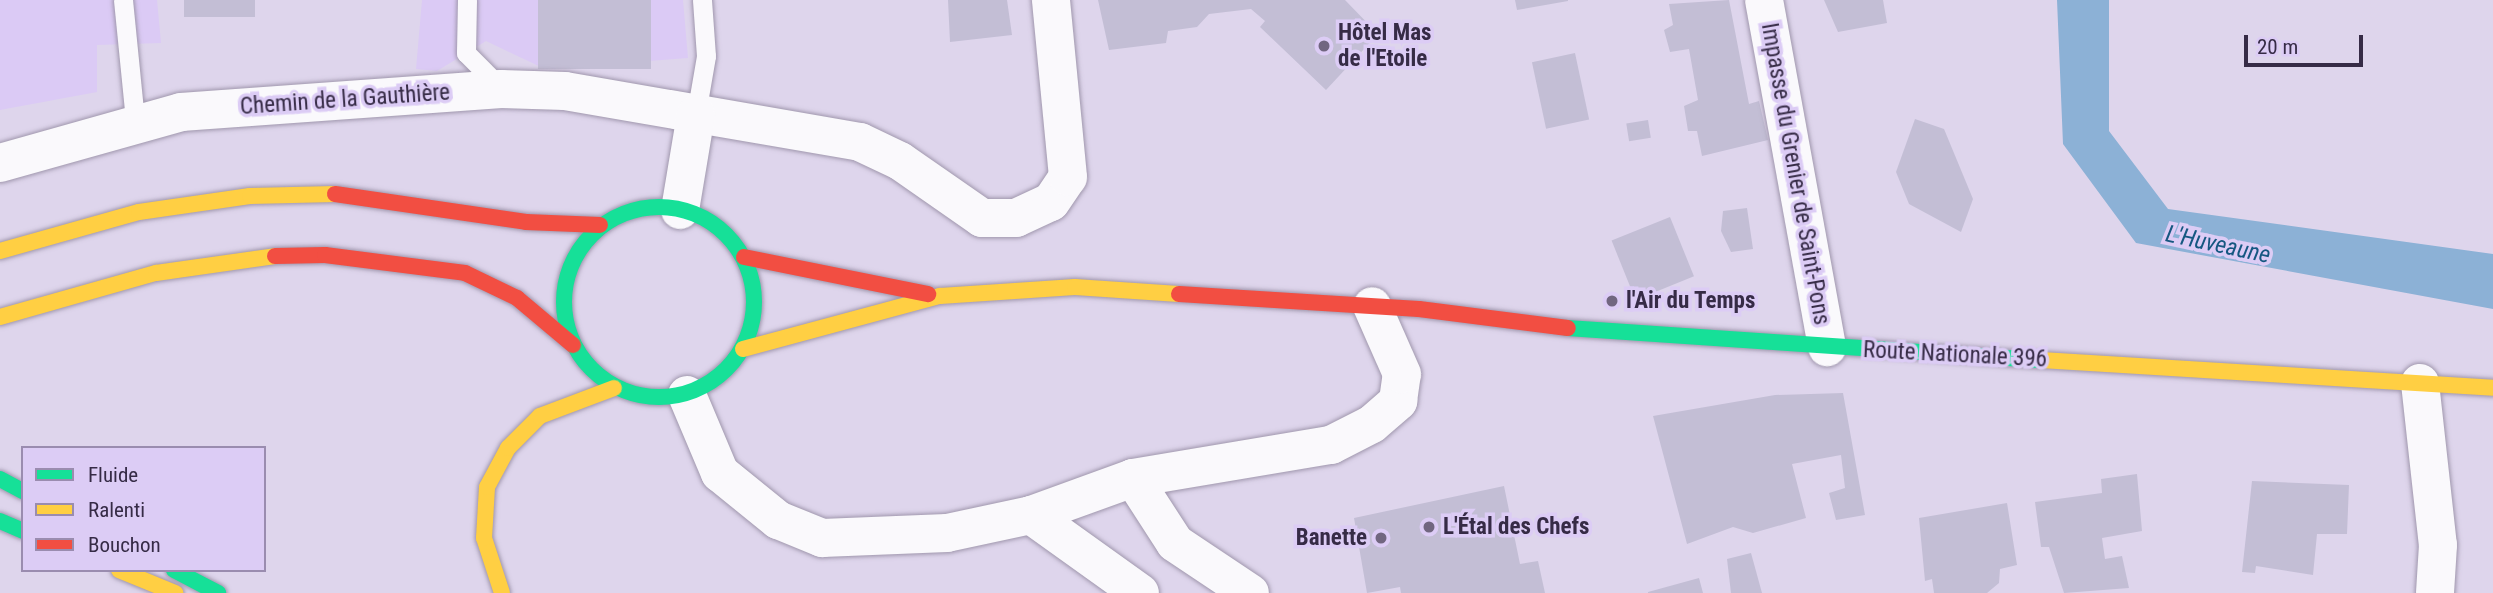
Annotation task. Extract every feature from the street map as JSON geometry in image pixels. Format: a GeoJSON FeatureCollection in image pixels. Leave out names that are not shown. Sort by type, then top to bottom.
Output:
{"type":"FeatureCollection","features":[{"type":"Feature","properties":{"kind":"main road"},"geometry":{"type":"LineString","coordinates":[[0,251],[139,212],[250,196],[335,194],[526,222],[600,225],[646,206],[680,210],[727,234],[744,257],[754,288],[754,319],[743,349],[719,377],[687,395],[649,398],[614,388],[573,345],[517,298],[465,273],[325,255],[257,257],[156,273],[0,317]]}},
{"type":"Feature","properties":{"kind":"main road"},"geometry":{"type":"LineString","coordinates":[[573,345],[564,316],[564,285],[575,256],[600,225]]}},
{"type":"Feature","properties":{"kind":"main road"},"geometry":{"type":"LineString","coordinates":[[744,257],[940,296]]}},
{"type":"Feature","properties":{"kind":"main road","name":"Route Nationale 396"},"geometry":{"type":"LineString","coordinates":[[940,296],[1075,287],[1419,309],[1613,334],[2493,388]]}},
{"type":"Feature","properties":{"kind":"main road"},"geometry":{"type":"LineString","coordinates":[[743,349],[940,296]]}},
{"type":"Feature","properties":{"kind":"main road"},"geometry":{"type":"LineString","coordinates":[[502,593],[484,538],[486,487],[503,457],[540,416],[614,388]]}},
{"type":"Feature","properties":{"kind":"main road"},"geometry":{"type":"LineString","coordinates":[[0,479],[21,490]]}},
{"type":"Feature","properties":{"kind":"main road"},"geometry":{"type":"LineString","coordinates":[[0,521],[21,530]]}},
{"type":"Feature","properties":{"kind":"main road"},"geometry":{"type":"LineString","coordinates":[[124,572],[175,593]]}},
{"type":"Feature","properties":{"kind":"main road"},"geometry":{"type":"LineString","coordinates":[[178,572],[218,593]]}},
{"type":"Feature","properties":{"kind":"street","name":"Chemin de la Gauthière"},"geometry":{"type":"LineString","coordinates":[[0,163],[135,120],[501,89],[565,91],[860,142],[900,162],[982,218],[1016,218],[1051,202],[1068,177],[1051,0]]}},
{"type":"Feature","properties":{"kind":"street","name":"Impasse du Grenier de Saint-Pons"},"geometry":{"type":"LineString","coordinates":[[1763,0],[1827,347]]}},
{"type":"Feature","properties":{"kind":"street"},"geometry":{"type":"LineString","coordinates":[[680,210],[696,114]]}},
{"type":"Feature","properties":{"kind":"street"},"geometry":{"type":"LineString","coordinates":[[687,395],[720,473],[749,502],[822,538],[947,533],[1031,515],[1133,478],[1331,445],[1372,424],[1398,401],[1402,374],[1372,306]]}},
{"type":"Feature","properties":{"kind":"street"},"geometry":{"type":"LineString","coordinates":[[2420,383],[2438,545],[2435,593]]}},
{"type":"Feature","properties":{"kind":"street"},"geometry":{"type":"LineString","coordinates":[[1133,478],[1175,544],[1250,593]]}},
{"type":"Feature","properties":{"kind":"street"},"geometry":{"type":"LineString","coordinates":[[1031,515],[1140,593]]}},
{"type":"Feature","properties":{"kind":"lane"},"geometry":{"type":"LineString","coordinates":[[123,0],[135,120]]}},
{"type":"Feature","properties":{"kind":"lane"},"geometry":{"type":"LineString","coordinates":[[467,0],[466,53],[501,89]]}},
{"type":"Feature","properties":{"kind":"lane"},"geometry":{"type":"LineString","coordinates":[[696,114],[706,56],[702,0]]}},
{"type":"Feature","properties":{"kind":"shaded area"},"geometry":{"type":"Polygon","coordinates":[[[0,0],[157,0],[161,43],[97,45],[97,92],[0,110],[0,0]]]}},
{"type":"Feature","properties":{"kind":"shaded area"},"geometry":{"type":"Polygon","coordinates":[[[422,0],[683,0],[688,58],[545,69],[486,41],[437,71],[416,69],[422,0]]]}},
{"type":"Feature","properties":{"kind":"water","name":"L'Huveaune"},"geometry":{"type":"Polygon","coordinates":[[[2057,0],[2109,0],[2109,131],[2168,209],[2493,254],[2493,309],[2136,243],[2063,144],[2057,0]]]}},
{"type":"Feature","properties":{"kind":"building"},"geometry":{"type":"Polygon","coordinates":[[[184,0],[255,0],[255,17],[184,17],[184,0]]]}},
{"type":"Feature","properties":{"kind":"building"},"geometry":{"type":"Polygon","coordinates":[[[538,0],[651,0],[651,69],[538,69],[538,0]]]}},
{"type":"Feature","properties":{"kind":"building"},"geometry":{"type":"Polygon","coordinates":[[[948,0],[1007,0],[1012,35],[950,42],[948,0]]]}},
{"type":"Feature","properties":{"kind":"building","name":"Hôtel Mas de l'Etoile"},"geometry":{"type":"Polygon","coordinates":[[[1098,0],[1345,0],[1378,34],[1326,90],[1260,27],[1265,21],[1251,9],[1209,14],[1197,27],[1168,31],[1166,43],[1109,50],[1098,0]]]}},
{"type":"Feature","properties":{"kind":"building"},"geometry":{"type":"Polygon","coordinates":[[[1515,0],[1568,0],[1568,1],[1517,10],[1515,0]]]}},
{"type":"Feature","properties":{"kind":"building"},"geometry":{"type":"Polygon","coordinates":[[[1729,0],[1749,104],[1759,101],[1768,140],[1702,156],[1697,131],[1688,131],[1684,106],[1698,100],[1689,49],[1670,52],[1664,30],[1673,25],[1669,4],[1729,0]]]}},
{"type":"Feature","properties":{"kind":"building"},"geometry":{"type":"Polygon","coordinates":[[[1824,0],[1883,0],[1887,23],[1838,32],[1824,0]]]}},
{"type":"Feature","properties":{"kind":"building"},"geometry":{"type":"Polygon","coordinates":[[[1575,53],[1589,120],[1546,129],[1532,62],[1575,53]]]}},
{"type":"Feature","properties":{"kind":"building"},"geometry":{"type":"Polygon","coordinates":[[[1915,119],[1944,129],[1973,199],[1961,232],[1909,204],[1896,172],[1915,119]]]}},
{"type":"Feature","properties":{"kind":"building"},"geometry":{"type":"Polygon","coordinates":[[[1648,120],[1651,138],[1629,141],[1626,123],[1648,120]]]}},
{"type":"Feature","properties":{"kind":"building"},"geometry":{"type":"Polygon","coordinates":[[[1747,208],[1753,249],[1731,252],[1721,231],[1723,211],[1747,208]]]}},
{"type":"Feature","properties":{"kind":"building"},"geometry":{"type":"Polygon","coordinates":[[[1670,217],[1694,276],[1636,300],[1612,241],[1670,217]]]}},
{"type":"Feature","properties":{"kind":"building"},"geometry":{"type":"Polygon","coordinates":[[[1843,393],[1865,515],[1836,520],[1829,493],[1845,488],[1841,455],[1792,464],[1806,518],[1753,533],[1733,527],[1687,544],[1653,416],[1775,395],[1843,393]]]}},
{"type":"Feature","properties":{"kind":"building"},"geometry":{"type":"Polygon","coordinates":[[[2137,474],[2142,531],[2102,538],[2105,559],[2122,556],[2129,588],[2064,593],[2049,547],[2041,547],[2035,502],[2102,493],[2101,479],[2137,474]]]}},
{"type":"Feature","properties":{"kind":"building"},"geometry":{"type":"Polygon","coordinates":[[[2252,481],[2349,485],[2347,534],[2317,534],[2313,575],[2256,566],[2255,573],[2242,572],[2252,481]]]}},
{"type":"Feature","properties":{"kind":"building"},"geometry":{"type":"Polygon","coordinates":[[[1504,486],[1520,564],[1538,561],[1545,593],[1401,593],[1400,587],[1367,593],[1354,518],[1504,486]]]}},
{"type":"Feature","properties":{"kind":"building"},"geometry":{"type":"Polygon","coordinates":[[[2007,503],[2017,565],[2000,569],[1999,583],[1987,593],[1934,593],[1932,579],[1925,581],[1919,518],[2007,503]]]}},
{"type":"Feature","properties":{"kind":"building"},"geometry":{"type":"Polygon","coordinates":[[[1751,553],[1762,593],[1731,593],[1727,559],[1751,553]]]}},
{"type":"Feature","properties":{"kind":"building"},"geometry":{"type":"Polygon","coordinates":[[[1699,578],[1703,593],[1648,593],[1648,592],[1699,578]]]}},
{"type":"Feature","properties":{"kind":"traffic: fast"},"geometry":{"type":"LineString","coordinates":[[659,207],[695,214],[726,235],[747,266],[754,302],[747,338],[726,369],[695,390],[659,397],[623,390],[592,369],[571,338],[564,302],[571,266],[592,235],[623,214],[659,207]]}},
{"type":"Feature","properties":{"kind":"traffic: fast"},"geometry":{"type":"LineString","coordinates":[[1568,328],[2041,360]]}},
{"type":"Feature","properties":{"kind":"traffic: fast"},"geometry":{"type":"LineString","coordinates":[[0,479],[21,490]]}},
{"type":"Feature","properties":{"kind":"traffic: fast"},"geometry":{"type":"LineString","coordinates":[[0,521],[21,530]]}},
{"type":"Feature","properties":{"kind":"traffic: fast"},"geometry":{"type":"LineString","coordinates":[[178,572],[218,593]]}},
{"type":"Feature","properties":{"kind":"traffic: slow"},"geometry":{"type":"LineString","coordinates":[[0,251],[139,212],[250,196],[335,194]]}},
{"type":"Feature","properties":{"kind":"traffic: slow"},"geometry":{"type":"LineString","coordinates":[[0,317],[156,273],[275,256]]}},
{"type":"Feature","properties":{"kind":"traffic: slow"},"geometry":{"type":"LineString","coordinates":[[743,349],[940,296],[1075,287],[1179,294]]}},
{"type":"Feature","properties":{"kind":"traffic: slow"},"geometry":{"type":"LineString","coordinates":[[2041,360],[2493,388]]}},
{"type":"Feature","properties":{"kind":"traffic: slow"},"geometry":{"type":"LineString","coordinates":[[502,593],[484,538],[487,487],[508,448],[540,416],[614,388]]}},
{"type":"Feature","properties":{"kind":"traffic: slow"},"geometry":{"type":"LineString","coordinates":[[124,572],[175,593]]}},
{"type":"Feature","properties":{"kind":"traffic: jam"},"geometry":{"type":"LineString","coordinates":[[335,194],[526,222],[600,225]]}},
{"type":"Feature","properties":{"kind":"traffic: jam"},"geometry":{"type":"LineString","coordinates":[[275,256],[325,255],[465,273],[517,298],[573,345]]}},
{"type":"Feature","properties":{"kind":"traffic: jam"},"geometry":{"type":"LineString","coordinates":[[744,257],[928,294]]}},
{"type":"Feature","properties":{"kind":"traffic: jam"},"geometry":{"type":"LineString","coordinates":[[1179,294],[1419,309],[1568,328]]}},
{"type":"Feature","properties":{"kind":"place","name":"Hôtel Mas de l'Etoile"},"geometry":{"type":"Point","coordinates":[1324,46]}},
{"type":"Feature","properties":{"kind":"place","name":"l'Air du Temps"},"geometry":{"type":"Point","coordinates":[1612,301]}},
{"type":"Feature","properties":{"kind":"place","name":"L'Étal des Chefs"},"geometry":{"type":"Point","coordinates":[1429,527]}},
{"type":"Feature","properties":{"kind":"place","name":"Banette"},"geometry":{"type":"Point","coordinates":[1381,538]}}]}
